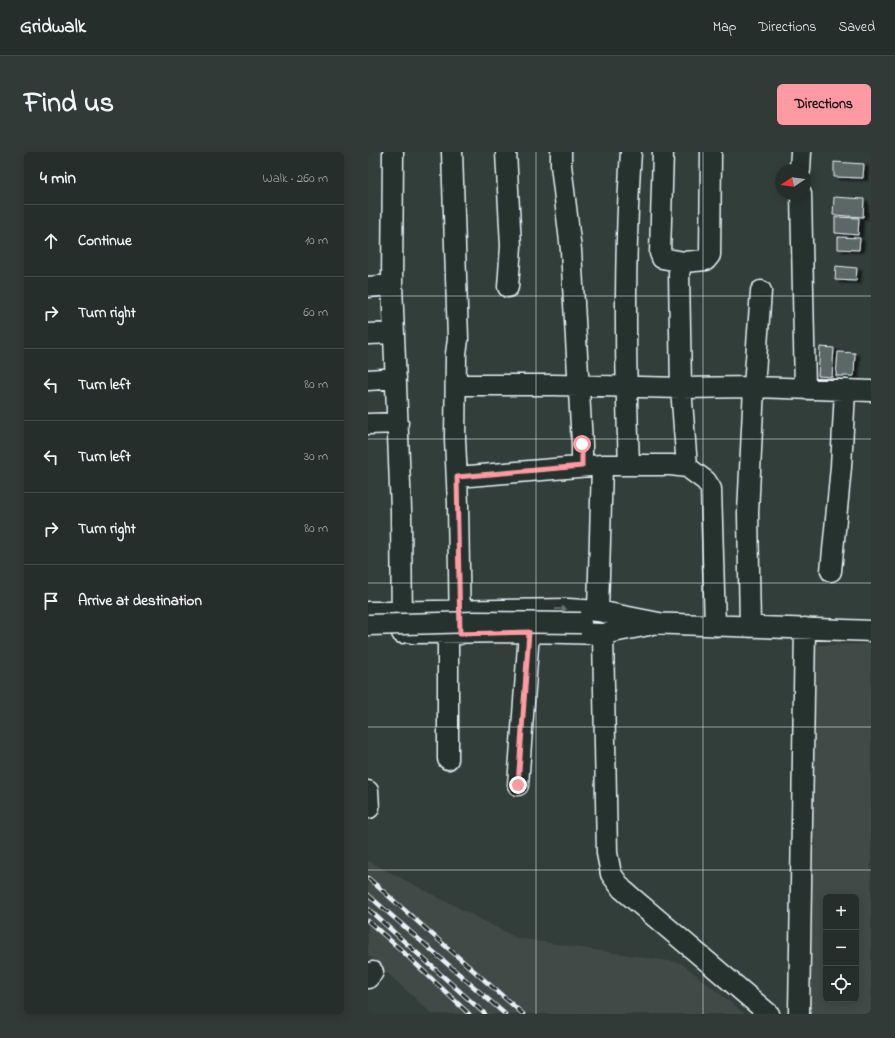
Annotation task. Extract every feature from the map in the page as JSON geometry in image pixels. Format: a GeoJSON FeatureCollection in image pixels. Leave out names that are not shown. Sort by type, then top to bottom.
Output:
{"type":"FeatureCollection","features":[{"type":"Feature","properties":{"kind":"street"},"geometry":{"type":"LineString","coordinates":[[393,152],[392,284],[401,510],[402,633]]}},
{"type":"Feature","properties":{"kind":"street"},"geometry":{"type":"LineString","coordinates":[[448,759],[454,633],[460,611],[455,439],[456,354],[458,339],[452,152]]}},
{"type":"Feature","properties":{"kind":"street"},"geometry":{"type":"LineString","coordinates":[[506,152],[510,246],[508,287]]}},
{"type":"Feature","properties":{"kind":"street"},"geometry":{"type":"LineString","coordinates":[[561,152],[571,250],[582,466]]}},
{"type":"Feature","properties":{"kind":"street"},"geometry":{"type":"LineString","coordinates":[[629,465],[626,387],[629,185],[631,152]]}},
{"type":"Feature","properties":{"kind":"street"},"geometry":{"type":"LineString","coordinates":[[663,152],[660,253],[662,258],[684,262],[706,260],[710,255],[711,152]]}},
{"type":"Feature","properties":{"kind":"street"},"geometry":{"type":"LineString","coordinates":[[800,164],[801,152]]}},
{"type":"Feature","properties":{"kind":"street"},"geometry":{"type":"LineString","coordinates":[[801,200],[805,389]]}},
{"type":"Feature","properties":{"kind":"street"},"geometry":{"type":"LineString","coordinates":[[684,262],[680,273],[681,388],[687,467]]}},
{"type":"Feature","properties":{"kind":"street"},"geometry":{"type":"LineString","coordinates":[[368,287],[392,284]]}},
{"type":"Feature","properties":{"kind":"street"},"geometry":{"type":"LineString","coordinates":[[750,627],[748,513],[760,291]]}},
{"type":"Feature","properties":{"kind":"street"},"geometry":{"type":"LineString","coordinates":[[368,334],[394,333]]}},
{"type":"Feature","properties":{"kind":"street"},"geometry":{"type":"LineString","coordinates":[[368,380],[396,378]]}},
{"type":"Feature","properties":{"kind":"street"},"geometry":{"type":"LineString","coordinates":[[456,385],[554,385],[681,388],[754,387],[871,391]]}},
{"type":"Feature","properties":{"kind":"street"},"geometry":{"type":"LineString","coordinates":[[831,571],[841,467],[845,390]]}},
{"type":"Feature","properties":{"kind":"street"},"geometry":{"type":"LineString","coordinates":[[368,424],[398,423]]}},
{"type":"Feature","properties":{"kind":"street"},"geometry":{"type":"LineString","coordinates":[[457,477],[602,465],[671,465],[687,467],[706,481],[711,489],[715,626]]}},
{"type":"Feature","properties":{"kind":"street"},"geometry":{"type":"LineString","coordinates":[[598,611],[602,465]]}},
{"type":"Feature","properties":{"kind":"street"},"geometry":{"type":"LineString","coordinates":[[368,612],[568,609],[598,611],[659,623]]}},
{"type":"Feature","properties":{"kind":"street"},"geometry":{"type":"LineString","coordinates":[[368,625],[475,622],[659,623],[871,631]]}},
{"type":"Feature","properties":{"kind":"street"},"geometry":{"type":"LineString","coordinates":[[368,634],[529,632],[603,634],[659,623]]}},
{"type":"Feature","properties":{"kind":"street"},"geometry":{"type":"LineString","coordinates":[[799,1014],[805,628]]}},
{"type":"Feature","properties":{"kind":"street"},"geometry":{"type":"LineString","coordinates":[[518,785],[529,632]]}},
{"type":"Feature","properties":{"kind":"street"},"geometry":{"type":"LineString","coordinates":[[603,634],[607,852],[612,874],[622,889],[769,1014]]}},
{"type":"Feature","properties":{"kind":"shaded area"},"geometry":{"type":"Polygon","coordinates":[[[871,644],[871,1014],[806,1014],[815,645],[871,644]]]}},
{"type":"Feature","properties":{"kind":"shaded area"},"geometry":{"type":"Polygon","coordinates":[[[368,861],[517,938],[681,963],[745,1014],[432,1014],[368,955],[368,861]]]}},
{"type":"Feature","properties":{"kind":"building"},"geometry":{"type":"Polygon","coordinates":[[[834,162],[864,164],[863,178],[834,177],[834,162]]]}},
{"type":"Feature","properties":{"kind":"building"},"geometry":{"type":"Polygon","coordinates":[[[834,197],[864,199],[863,217],[833,215],[834,197]]]}},
{"type":"Feature","properties":{"kind":"building"},"geometry":{"type":"Polygon","coordinates":[[[835,217],[859,218],[858,235],[835,233],[835,217]]]}},
{"type":"Feature","properties":{"kind":"building"},"geometry":{"type":"Polygon","coordinates":[[[838,237],[860,238],[859,250],[838,249],[838,237]]]}},
{"type":"Feature","properties":{"kind":"building"},"geometry":{"type":"Polygon","coordinates":[[[836,266],[857,268],[856,281],[835,280],[836,266]]]}},
{"type":"Feature","properties":{"kind":"building"},"geometry":{"type":"Polygon","coordinates":[[[820,347],[834,348],[832,377],[818,376],[820,347]]]}},
{"type":"Feature","properties":{"kind":"building"},"geometry":{"type":"Polygon","coordinates":[[[838,352],[855,353],[854,376],[836,376],[838,352]]]}},
{"type":"Feature","properties":{"kind":"railway"},"geometry":{"type":"LineString","coordinates":[[368,878],[523,1014]]}},
{"type":"Feature","properties":{"kind":"railway"},"geometry":{"type":"LineString","coordinates":[[368,895],[505,1014]]}},
{"type":"Feature","properties":{"kind":"railway"},"geometry":{"type":"LineString","coordinates":[[368,909],[485,1014]]}},
{"type":"Feature","properties":{"kind":"railway"},"geometry":{"type":"LineString","coordinates":[[368,921],[469,1014]]}},
{"type":"Feature","properties":{"kind":"route"},"geometry":{"type":"LineString","coordinates":[[518,785],[529,632],[460,634],[457,477],[582,466],[582,444]]}}]}
